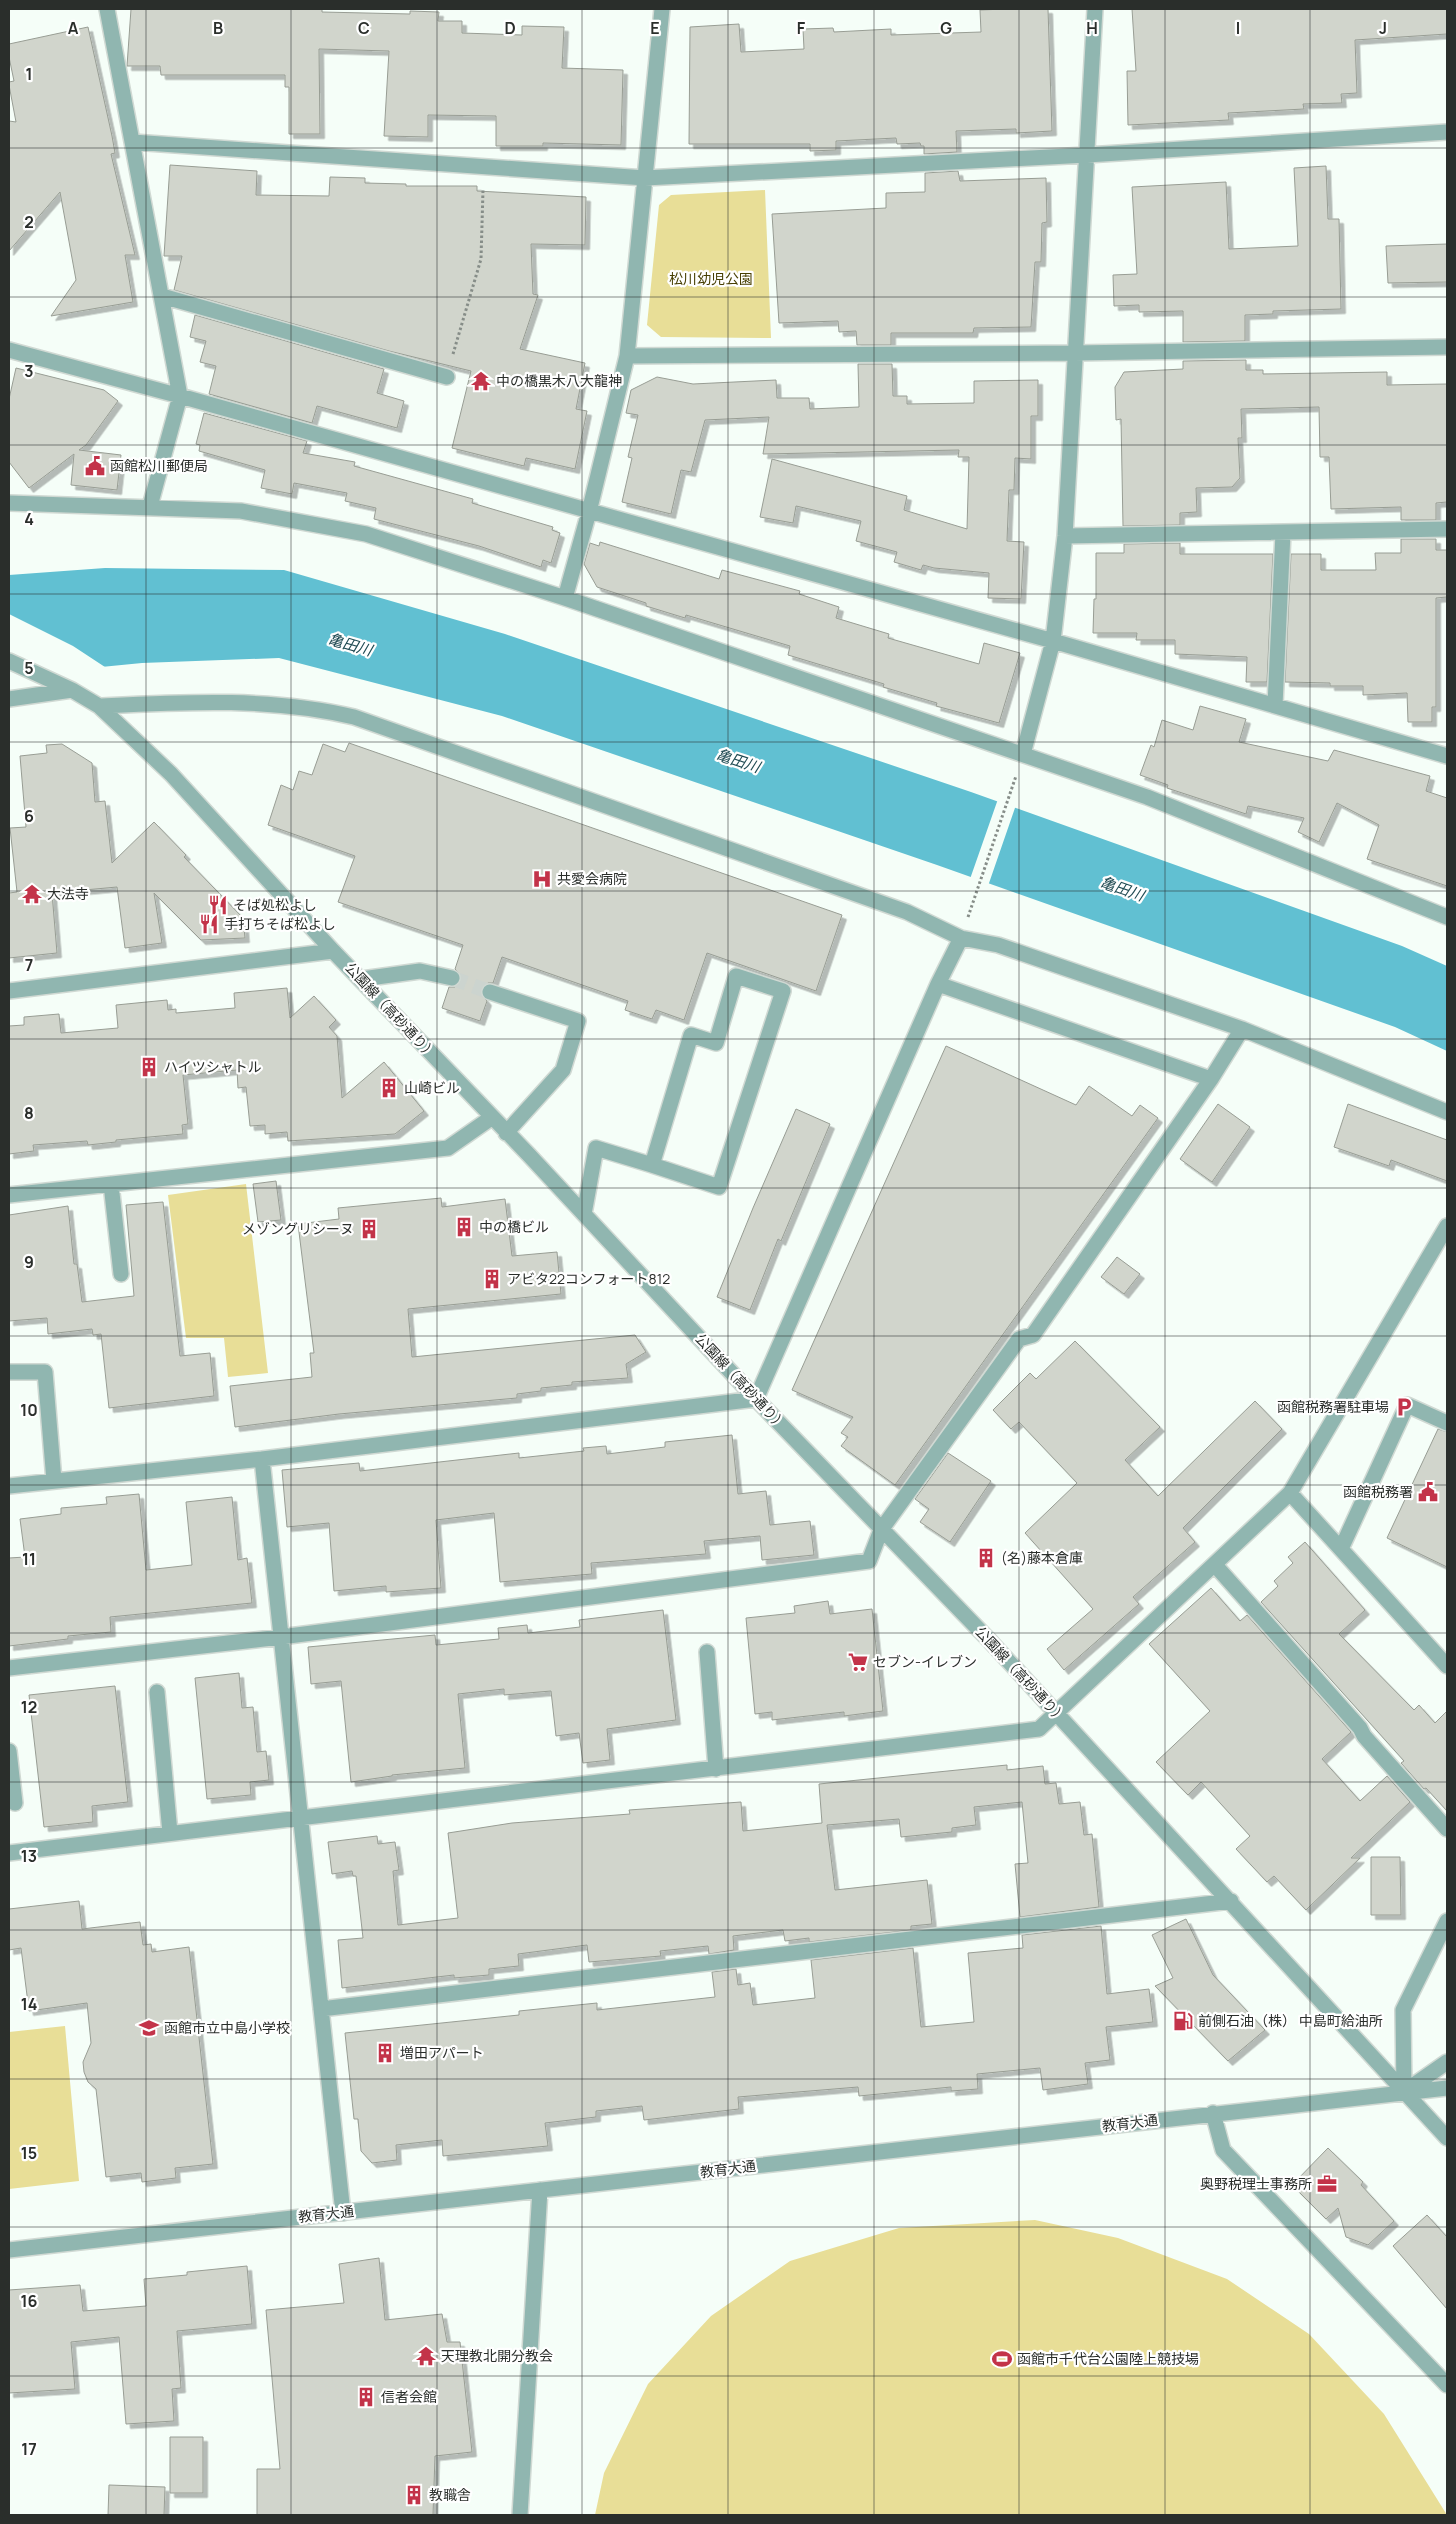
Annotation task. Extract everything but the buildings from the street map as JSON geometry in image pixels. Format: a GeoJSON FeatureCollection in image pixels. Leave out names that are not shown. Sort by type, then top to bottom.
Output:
{"type":"FeatureCollection","features":[{"type":"Feature","properties":{"kind":"street"},"geometry":{"type":"LineString","coordinates":[[107,9],[180,396],[150,506]]}},
{"type":"Feature","properties":{"kind":"street"},"geometry":{"type":"LineString","coordinates":[[565,598],[589,512],[627,356],[662,9]]}},
{"type":"Feature","properties":{"kind":"street"},"geometry":{"type":"LineString","coordinates":[[1023,754],[1053,641],[1065,536],[1095,9]]}},
{"type":"Feature","properties":{"kind":"street"},"geometry":{"type":"LineString","coordinates":[[133,142],[645,178],[1087,156],[1447,132]]}},
{"type":"Feature","properties":{"kind":"street"},"geometry":{"type":"LineString","coordinates":[[162,296],[447,377]]}},
{"type":"Feature","properties":{"kind":"street"},"geometry":{"type":"LineString","coordinates":[[627,356],[1075,353],[1447,347]]}},
{"type":"Feature","properties":{"kind":"street"},"geometry":{"type":"LineString","coordinates":[[9,350],[180,396],[1053,641],[1447,756]]}},
{"type":"Feature","properties":{"kind":"street"},"geometry":{"type":"LineString","coordinates":[[9,503],[150,506],[241,511],[366,534],[565,598],[1147,797],[1447,917]]}},
{"type":"Feature","properties":{"kind":"street"},"geometry":{"type":"LineString","coordinates":[[1065,536],[1447,529]]}},
{"type":"Feature","properties":{"kind":"street"},"geometry":{"type":"LineString","coordinates":[[1275,705],[1284,533]]}},
{"type":"Feature","properties":{"kind":"street","name":"公園線（高砂通り）"},"geometry":{"type":"LineString","coordinates":[[9,661],[72,690],[99,706],[171,774],[333,950],[584,1214],[756,1399],[1056,1712],[1447,2138]]}},
{"type":"Feature","properties":{"kind":"street"},"geometry":{"type":"LineString","coordinates":[[9,699],[72,690]]}},
{"type":"Feature","properties":{"kind":"street"},"geometry":{"type":"LineString","coordinates":[[99,706],[152,703],[291,705],[354,717],[906,912],[961,938],[998,945],[1242,1030],[1447,1112]]}},
{"type":"Feature","properties":{"kind":"street"},"geometry":{"type":"LineString","coordinates":[[9,1486],[262,1459],[756,1399],[938,984],[961,938]]}},
{"type":"Feature","properties":{"kind":"street"},"geometry":{"type":"LineString","coordinates":[[9,991],[333,950]]}},
{"type":"Feature","properties":{"kind":"street"},"geometry":{"type":"LineString","coordinates":[[362,979],[420,971],[452,978]]}},
{"type":"Feature","properties":{"kind":"street"},"geometry":{"type":"LineString","coordinates":[[584,1214],[596,1148],[719,1187],[783,991],[736,976],[716,1043],[691,1035],[652,1165]]}},
{"type":"Feature","properties":{"kind":"street"},"geometry":{"type":"LineString","coordinates":[[938,984],[1212,1078]]}},
{"type":"Feature","properties":{"kind":"street"},"geometry":{"type":"LineString","coordinates":[[490,992],[578,1021],[563,1070],[506,1133]]}},
{"type":"Feature","properties":{"kind":"street"},"geometry":{"type":"LineString","coordinates":[[9,1668],[281,1637],[869,1561],[881,1530],[1019,1339],[1033,1335],[1212,1078],[1242,1030]]}},
{"type":"Feature","properties":{"kind":"street"},"geometry":{"type":"LineString","coordinates":[[9,1195],[448,1148],[491,1118]]}},
{"type":"Feature","properties":{"kind":"street"},"geometry":{"type":"LineString","coordinates":[[111,1184],[121,1274]]}},
{"type":"Feature","properties":{"kind":"street"},"geometry":{"type":"LineString","coordinates":[[9,1853],[170,1833],[301,1820],[1039,1729],[1290,1493],[1447,1226]]}},
{"type":"Feature","properties":{"kind":"street"},"geometry":{"type":"LineString","coordinates":[[9,1372],[45,1372],[54,1481]]}},
{"type":"Feature","properties":{"kind":"street"},"geometry":{"type":"LineString","coordinates":[[1341,1549],[1407,1405],[1447,1423]]}},
{"type":"Feature","properties":{"kind":"street"},"geometry":{"type":"LineString","coordinates":[[262,1459],[343,2212]]}},
{"type":"Feature","properties":{"kind":"street"},"geometry":{"type":"LineString","coordinates":[[1290,1493],[1447,1666]]}},
{"type":"Feature","properties":{"kind":"street"},"geometry":{"type":"LineString","coordinates":[[1214,1565],[1360,1728],[1364,1736],[1447,1830]]}},
{"type":"Feature","properties":{"kind":"street"},"geometry":{"type":"LineString","coordinates":[[708,1652],[716,1769]]}},
{"type":"Feature","properties":{"kind":"street"},"geometry":{"type":"LineString","coordinates":[[157,1692],[170,1833]]}},
{"type":"Feature","properties":{"kind":"street"},"geometry":{"type":"LineString","coordinates":[[9,1751],[15,1803]]}},
{"type":"Feature","properties":{"kind":"street"},"geometry":{"type":"LineString","coordinates":[[321,2009],[1231,1901]]}},
{"type":"Feature","properties":{"kind":"street"},"geometry":{"type":"LineString","coordinates":[[1404,2092],[1403,2010],[1447,1921]]}},
{"type":"Feature","properties":{"kind":"street"},"geometry":{"type":"LineString","coordinates":[[1404,2092],[1447,2062]]}},
{"type":"Feature","properties":{"kind":"street","name":"教育大通"},"geometry":{"type":"LineString","coordinates":[[9,2250],[1447,2088]]}},
{"type":"Feature","properties":{"kind":"street"},"geometry":{"type":"LineString","coordinates":[[1213,2113],[1224,2150],[1447,2385]]}},
{"type":"Feature","properties":{"kind":"street"},"geometry":{"type":"LineString","coordinates":[[520,2515],[540,2190]]}},
{"type":"Feature","properties":{"kind":"path"},"geometry":{"type":"LineString","coordinates":[[447,377],[481,259],[483,168]]}},
{"type":"Feature","properties":{"kind":"path"},"geometry":{"type":"LineString","coordinates":[[967,919],[1018,770]]}},
{"type":"Feature","properties":{"kind":"green space","name":"松川幼児公園"},"geometry":{"type":"Polygon","coordinates":[[[765,190],[771,338],[661,337],[647,325],[659,205],[671,195],[765,190]]]}},
{"type":"Feature","properties":{"kind":"green space"},"geometry":{"type":"Polygon","coordinates":[[[246,1184],[268,1373],[228,1377],[224,1338],[186,1338],[168,1195],[246,1184]]]}},
{"type":"Feature","properties":{"kind":"green space"},"geometry":{"type":"Polygon","coordinates":[[[65,2026],[79,2181],[9,2189],[9,2032],[65,2026]]]}},
{"type":"Feature","properties":{"kind":"green space","name":"函館市千代台公園陸上競技場"},"geometry":{"type":"Polygon","coordinates":[[[1035,2220],[1118,2238],[1227,2279],[1309,2334],[1384,2414],[1447,2515],[595,2515],[604,2473],[648,2384],[711,2316],[790,2261],[899,2228],[1035,2220]]]}},
{"type":"Feature","properties":{"kind":"water","name":"亀田川"},"geometry":{"type":"Polygon","coordinates":[[[105,568],[284,570],[505,634],[971,792],[1402,946],[1447,966],[1447,1051],[1395,1027],[937,865],[502,716],[279,658],[142,663],[9,676],[9,575],[105,568]]]}},
{"type":"Feature","properties":{"kind":"pier"},"geometry":{"type":"Polygon","coordinates":[[[9,614],[73,646],[108,669],[9,678],[9,614]]]}},
{"type":"Feature","properties":{"kind":"pier"},"geometry":{"type":"Polygon","coordinates":[[[998,799],[1016,805],[988,886],[970,879],[998,799]]]}},
{"type":"Feature","properties":{"kind":"tunnel"},"geometry":{"type":"LineString","coordinates":[[452,978],[490,992]]}},
{"type":"Feature","properties":{"kind":"place","name":"中の橋黒木八大龍神"},"geometry":{"type":"Point","coordinates":[481,381]}},
{"type":"Feature","properties":{"kind":"place","name":"函館松川郵便局"},"geometry":{"type":"Point","coordinates":[95,466]}},
{"type":"Feature","properties":{"kind":"place","name":"共愛会病院"},"geometry":{"type":"Point","coordinates":[542,879]}},
{"type":"Feature","properties":{"kind":"place","name":"大法寺"},"geometry":{"type":"Point","coordinates":[32,894]}},
{"type":"Feature","properties":{"kind":"place","name":"そば処松よし"},"geometry":{"type":"Point","coordinates":[218,905]}},
{"type":"Feature","properties":{"kind":"place","name":"手打ちそば松よし"},"geometry":{"type":"Point","coordinates":[209,924]}},
{"type":"Feature","properties":{"kind":"place","name":"ハイツシャトル"},"geometry":{"type":"Point","coordinates":[149,1067]}},
{"type":"Feature","properties":{"kind":"place","name":"山崎ビル"},"geometry":{"type":"Point","coordinates":[389,1088]}},
{"type":"Feature","properties":{"kind":"place","name":"中の橋ビル"},"geometry":{"type":"Point","coordinates":[464,1227]}},
{"type":"Feature","properties":{"kind":"place","name":"メゾングリシーヌ"},"geometry":{"type":"Point","coordinates":[369,1229]}},
{"type":"Feature","properties":{"kind":"place","name":"アビタ22コンフォート812"},"geometry":{"type":"Point","coordinates":[492,1279]}},
{"type":"Feature","properties":{"kind":"place","name":"函館税務署駐車場"},"geometry":{"type":"Point","coordinates":[1404,1407]}},
{"type":"Feature","properties":{"kind":"place","name":"函館税務署"},"geometry":{"type":"Point","coordinates":[1428,1492]}},
{"type":"Feature","properties":{"kind":"place","name":"(名)藤本倉庫"},"geometry":{"type":"Point","coordinates":[986,1558]}},
{"type":"Feature","properties":{"kind":"place","name":"セブン-イレブン"},"geometry":{"type":"Point","coordinates":[858,1662]}},
{"type":"Feature","properties":{"kind":"place","name":"前側石油（株） 中島町給油所"},"geometry":{"type":"Point","coordinates":[1183,2021]}},
{"type":"Feature","properties":{"kind":"place","name":"函館市立中島小学校"},"geometry":{"type":"Point","coordinates":[149,2028]}},
{"type":"Feature","properties":{"kind":"place","name":"増田アパート"},"geometry":{"type":"Point","coordinates":[385,2053]}},
{"type":"Feature","properties":{"kind":"place","name":"奥野税理士事務所"},"geometry":{"type":"Point","coordinates":[1327,2184]}},
{"type":"Feature","properties":{"kind":"place","name":"天理教北開分教会"},"geometry":{"type":"Point","coordinates":[426,2356]}},
{"type":"Feature","properties":{"kind":"place","name":"函館市千代台公園陸上競技場"},"geometry":{"type":"Point","coordinates":[1002,2359]}},
{"type":"Feature","properties":{"kind":"place","name":"信者会館"},"geometry":{"type":"Point","coordinates":[366,2397]}},
{"type":"Feature","properties":{"kind":"place","name":"教職舎"},"geometry":{"type":"Point","coordinates":[414,2495]}}]}
